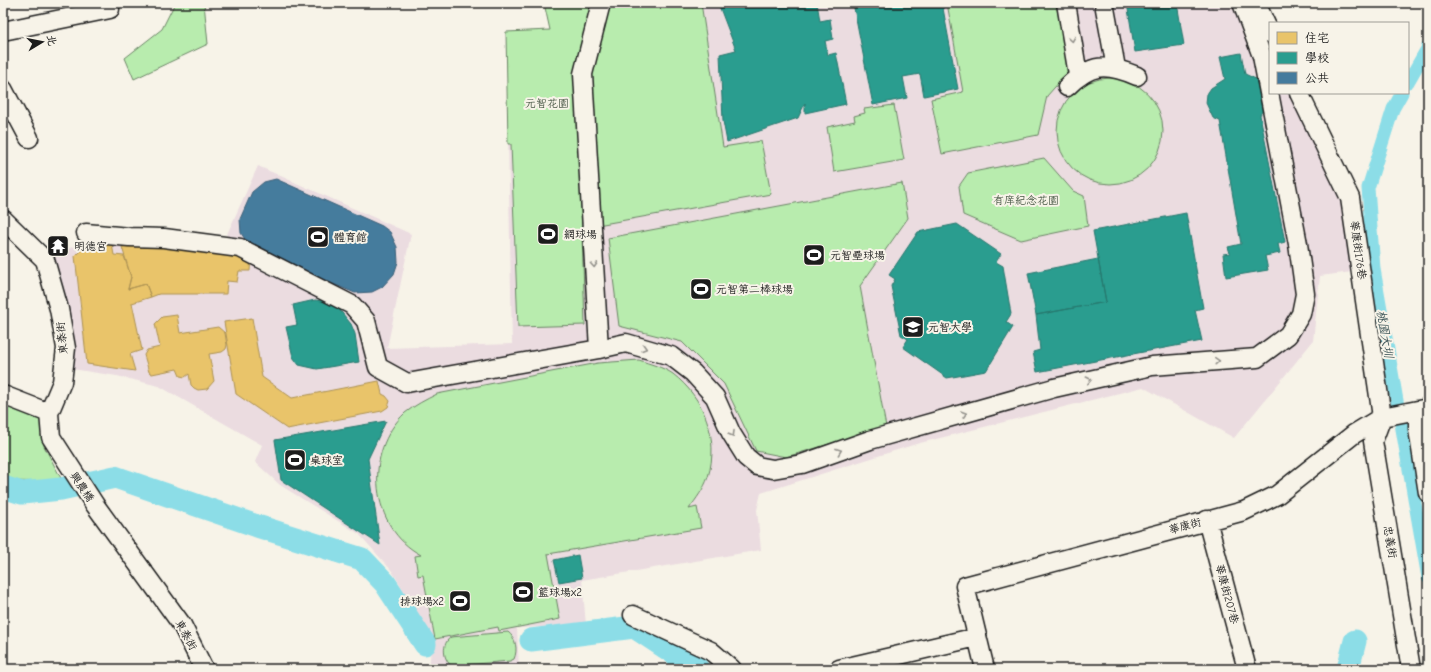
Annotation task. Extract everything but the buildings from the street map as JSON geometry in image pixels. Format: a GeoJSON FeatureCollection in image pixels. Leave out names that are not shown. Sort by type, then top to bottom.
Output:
{"type":"FeatureCollection","features":[{"type":"Feature","properties":{"kind":"street"},"geometry":{"type":"LineString","coordinates":[[3,31],[110,9],[109,3]]}},
{"type":"Feature","properties":{"kind":"street"},"geometry":{"type":"LineString","coordinates":[[599,349],[584,74],[601,3]]}},
{"type":"Feature","properties":{"kind":"street"},"geometry":{"type":"LineString","coordinates":[[1066,3],[1072,81],[1096,68],[1116,68],[1137,76]]}},
{"type":"Feature","properties":{"kind":"street"},"geometry":{"type":"LineString","coordinates":[[1104,3],[1116,68]]}},
{"type":"Feature","properties":{"kind":"street"},"geometry":{"type":"LineString","coordinates":[[1242,3],[1262,56],[1269,93]]}},
{"type":"Feature","properties":{"kind":"street"},"geometry":{"type":"LineString","coordinates":[[1256,3],[1269,31]]}},
{"type":"Feature","properties":{"kind":"street"},"geometry":{"type":"LineString","coordinates":[[3,89],[29,138]]}},
{"type":"Feature","properties":{"kind":"street"},"geometry":{"type":"LineString","coordinates":[[86,233],[129,237],[164,238],[240,248],[352,305],[366,321],[378,367],[407,383],[626,343],[671,356],[693,373],[715,396],[731,433],[746,457],[757,466],[773,469],[802,464],[870,440],[1084,381],[1152,366],[1257,358],[1288,335],[1301,314],[1305,294],[1298,244],[1269,94]]}},
{"type":"Feature","properties":{"kind":"street","name":"華康街176巷"},"geometry":{"type":"LineString","coordinates":[[1299,94],[1350,198],[1382,417]]}},
{"type":"Feature","properties":{"kind":"street","name":"東泰街"},"geometry":{"type":"LineString","coordinates":[[3,219],[45,260],[59,309],[66,348],[62,382],[49,413],[51,437],[70,469]]}},
{"type":"Feature","properties":{"kind":"street"},"geometry":{"type":"LineString","coordinates":[[3,395],[49,413]]}},
{"type":"Feature","properties":{"kind":"street"},"geometry":{"type":"LineString","coordinates":[[1382,417],[1423,409],[1418,429],[1428,493]]}},
{"type":"Feature","properties":{"kind":"street","name":"華康街"},"geometry":{"type":"LineString","coordinates":[[977,636],[965,586],[1244,511],[1277,495],[1354,434],[1382,417]]}},
{"type":"Feature","properties":{"kind":"street","name":"忠義街"},"geometry":{"type":"LineString","coordinates":[[1382,417],[1373,441],[1411,669]]}},
{"type":"Feature","properties":{"kind":"street","name":"興農橋"},"geometry":{"type":"LineString","coordinates":[[70,469],[95,505]]}},
{"type":"Feature","properties":{"kind":"street","name":"東泰街"},"geometry":{"type":"LineString","coordinates":[[95,505],[182,625],[204,669]]}},
{"type":"Feature","properties":{"kind":"street","name":"華康街207巷"},"geometry":{"type":"LineString","coordinates":[[1207,520],[1247,669]]}},
{"type":"Feature","properties":{"kind":"street"},"geometry":{"type":"LineString","coordinates":[[633,615],[711,651],[732,669]]}},
{"type":"Feature","properties":{"kind":"street"},"geometry":{"type":"LineString","coordinates":[[839,669],[977,636],[985,669]]}},
{"type":"Feature","properties":{"kind":"shaded area","name":"元智大學"},"geometry":{"type":"Polygon","coordinates":[[[544,3],[1252,3],[1269,39],[1269,94],[1294,94],[1343,199],[1352,272],[1320,276],[1313,341],[1234,438],[1143,387],[916,444],[761,493],[757,510],[761,550],[582,580],[586,625],[517,628],[519,669],[429,669],[432,639],[392,571],[359,534],[280,485],[255,462],[262,445],[159,386],[117,376],[72,369],[49,256],[93,239],[218,254],[258,166],[411,234],[387,348],[512,344],[506,32],[550,30],[544,3]]]}},
{"type":"Feature","properties":{"kind":"green space"},"geometry":{"type":"Polygon","coordinates":[[[175,3],[204,3],[208,44],[134,79],[125,58],[162,29],[175,3]]]}},
{"type":"Feature","properties":{"kind":"green space","name":"元智花園"},"geometry":{"type":"Polygon","coordinates":[[[544,3],[701,3],[723,147],[761,141],[771,194],[592,226],[579,141],[585,325],[518,327],[511,144],[508,144],[506,32],[550,30],[544,3]]]}},
{"type":"Feature","properties":{"kind":"green space"},"geometry":{"type":"Polygon","coordinates":[[[947,3],[1056,3],[1069,71],[1047,96],[1038,135],[942,154],[931,99],[963,92],[947,3]]]}},
{"type":"Feature","properties":{"kind":"green space"},"geometry":{"type":"Polygon","coordinates":[[[1110,78],[1130,82],[1148,93],[1159,111],[1163,131],[1159,151],[1148,169],[1130,180],[1110,184],[1090,180],[1072,169],[1061,151],[1057,131],[1061,111],[1072,93],[1090,82],[1110,78]]]}},
{"type":"Feature","properties":{"kind":"green space"},"geometry":{"type":"Polygon","coordinates":[[[894,105],[904,160],[834,172],[827,127],[855,121],[854,116],[865,113],[864,109],[894,105]]]}},
{"type":"Feature","properties":{"kind":"green space","name":"有庠紀念花園"},"geometry":{"type":"Polygon","coordinates":[[[1044,158],[1073,191],[1084,196],[1088,226],[1021,240],[963,215],[959,186],[968,173],[1044,158]]]}},
{"type":"Feature","properties":{"kind":"green space"},"geometry":{"type":"Polygon","coordinates":[[[902,183],[908,218],[860,286],[886,427],[786,457],[756,451],[724,384],[682,342],[619,326],[608,238],[902,183]]]}},
{"type":"Feature","properties":{"kind":"green space"},"geometry":{"type":"Polygon","coordinates":[[[639,360],[673,374],[693,395],[707,420],[712,448],[708,477],[700,494],[689,509],[697,507],[701,528],[548,554],[560,619],[499,631],[498,627],[435,639],[423,575],[418,576],[415,556],[421,555],[404,543],[391,527],[382,508],[378,488],[378,468],[383,448],[392,429],[405,413],[416,405],[437,394],[598,363],[639,360]]]}},
{"type":"Feature","properties":{"kind":"green space"},"geometry":{"type":"Polygon","coordinates":[[[3,403],[40,413],[44,446],[63,482],[3,481],[3,403]]]}},
{"type":"Feature","properties":{"kind":"green space"},"geometry":{"type":"Polygon","coordinates":[[[508,632],[513,637],[516,648],[514,659],[510,661],[452,666],[445,656],[444,652],[446,644],[451,637],[508,632]]]}},
{"type":"Feature","properties":{"kind":"waterway","name":"桃園大圳"},"geometry":{"type":"LineString","coordinates":[[1409,80],[1428,47]]}},
{"type":"Feature","properties":{"kind":"waterway","name":"桃園大圳"},"geometry":{"type":"LineString","coordinates":[[1401,94],[1393,109],[1368,188],[1374,269],[1428,578]]}},
{"type":"Feature","properties":{"kind":"waterway"},"geometry":{"type":"LineString","coordinates":[[3,487],[22,493],[61,489],[115,477],[257,526],[362,559],[385,583],[425,644]]}},
{"type":"Feature","properties":{"kind":"waterway"},"geometry":{"type":"LineString","coordinates":[[531,640],[634,627],[698,669]]}},
{"type":"Feature","properties":{"kind":"waterway"},"geometry":{"type":"LineString","coordinates":[[1348,669],[1355,641]]}},
{"type":"Feature","properties":{"kind":"place","name":"網球場"},"geometry":{"type":"Point","coordinates":[548,234]}},
{"type":"Feature","properties":{"kind":"place","name":"體育館"},"geometry":{"type":"Point","coordinates":[318,237]}},
{"type":"Feature","properties":{"kind":"place","name":"明德宮"},"geometry":{"type":"Point","coordinates":[58,246]}},
{"type":"Feature","properties":{"kind":"place","name":"元智壘球場"},"geometry":{"type":"Point","coordinates":[814,255]}},
{"type":"Feature","properties":{"kind":"place","name":"元智第二棒球場"},"geometry":{"type":"Point","coordinates":[701,289]}},
{"type":"Feature","properties":{"kind":"place","name":"元智大學"},"geometry":{"type":"Point","coordinates":[913,327]}},
{"type":"Feature","properties":{"kind":"place","name":"桌球室"},"geometry":{"type":"Point","coordinates":[295,460]}},
{"type":"Feature","properties":{"kind":"place","name":"籃球場x2"},"geometry":{"type":"Point","coordinates":[523,592]}},
{"type":"Feature","properties":{"kind":"place","name":"排球場x2"},"geometry":{"type":"Point","coordinates":[460,601]}}]}
